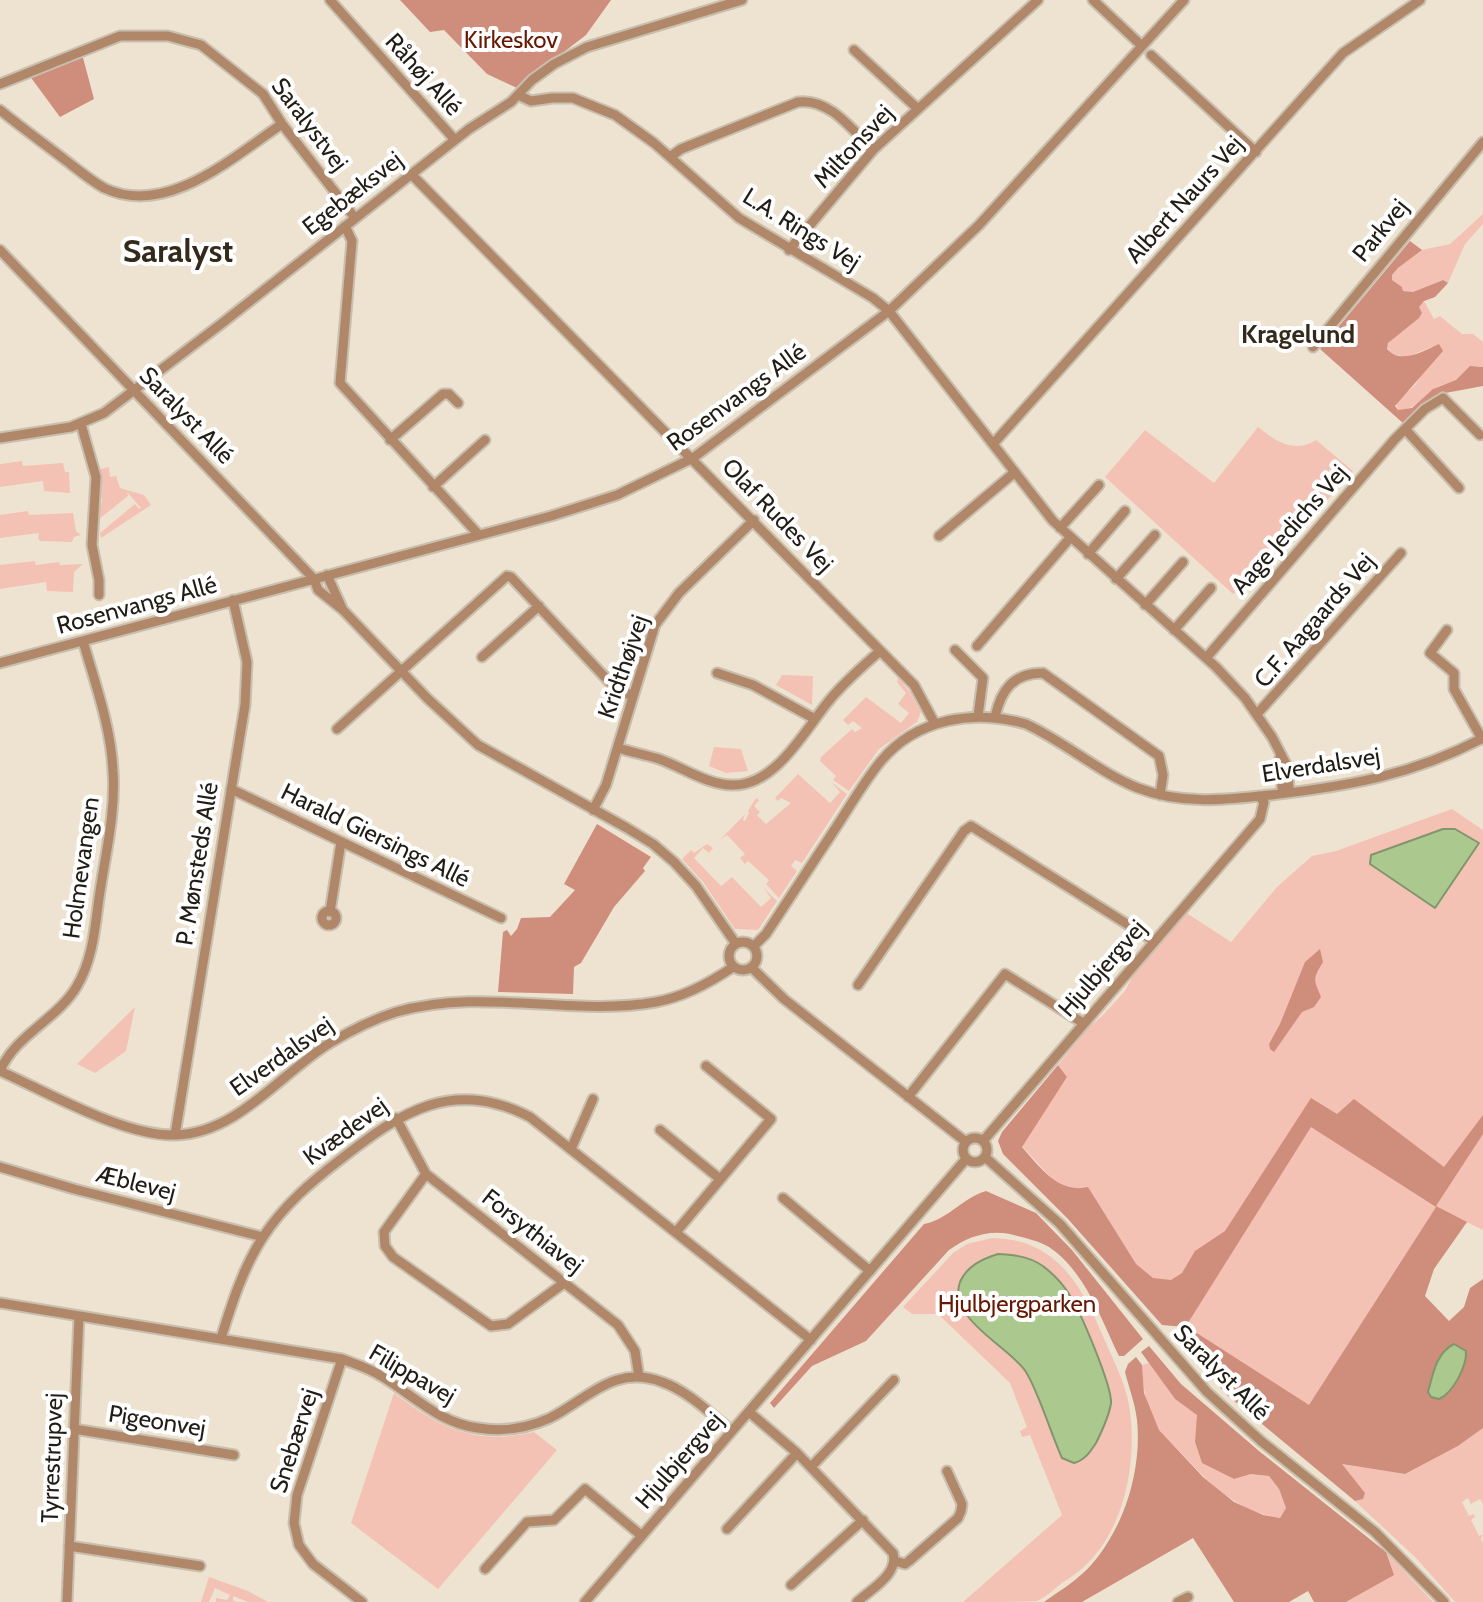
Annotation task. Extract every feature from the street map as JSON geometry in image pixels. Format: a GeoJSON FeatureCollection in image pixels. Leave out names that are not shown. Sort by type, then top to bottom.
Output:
{"type":"FeatureCollection","features":[{"type":"Feature","properties":{"kind":"street","name":"Råhøj Allé"},"geometry":{"type":"LineString","coordinates":[[330,0],[455,140]]}},
{"type":"Feature","properties":{"kind":"street","name":"Egebæksvej"},"geometry":{"type":"LineString","coordinates":[[0,438],[81,424],[104,413],[455,140],[518,95],[554,64],[587,47],[742,0]]}},
{"type":"Feature","properties":{"kind":"street","name":"Miltonsvej"},"geometry":{"type":"LineString","coordinates":[[789,250],[873,150],[1038,0]]}},
{"type":"Feature","properties":{"kind":"street"},"geometry":{"type":"LineString","coordinates":[[1093,0],[1142,46]]}},
{"type":"Feature","properties":{"kind":"street","name":"Rosenvangs Allé"},"geometry":{"type":"LineString","coordinates":[[0,663],[617,495],[693,458],[889,311],[979,225],[1184,0]]}},
{"type":"Feature","properties":{"kind":"street","name":"Albert Naurs Vej"},"geometry":{"type":"LineString","coordinates":[[993,444],[1343,53],[1420,0]]}},
{"type":"Feature","properties":{"kind":"street","name":"Saralystvej"},"geometry":{"type":"LineString","coordinates":[[0,84],[120,36],[168,36],[201,45],[254,85],[355,218]]}},
{"type":"Feature","properties":{"kind":"street","name":"Miltonsvej"},"geometry":{"type":"LineString","coordinates":[[854,50],[918,109]]}},
{"type":"Feature","properties":{"kind":"street"},"geometry":{"type":"LineString","coordinates":[[1151,55],[1256,152]]}},
{"type":"Feature","properties":{"kind":"street","name":"L.A. Rings Vej"},"geometry":{"type":"LineString","coordinates":[[518,95],[531,101],[573,98],[596,105],[631,125],[739,218],[873,298],[889,311],[1060,528],[1206,658],[1257,714],[1287,766],[1289,788],[1286,793]]}},
{"type":"Feature","properties":{"kind":"street"},"geometry":{"type":"LineString","coordinates":[[670,157],[681,149],[798,102],[811,100],[832,111],[873,150]]}},
{"type":"Feature","properties":{"kind":"street"},"geometry":{"type":"LineString","coordinates":[[0,110],[95,182],[117,193],[133,195],[160,193],[189,183],[282,124]]}},
{"type":"Feature","properties":{"kind":"street","name":"Parkvej"},"geometry":{"type":"LineString","coordinates":[[1313,347],[1483,142]]}},
{"type":"Feature","properties":{"kind":"street","name":"Olaf Rudes Vej"},"geometry":{"type":"LineString","coordinates":[[411,174],[914,685],[935,724]]}},
{"type":"Feature","properties":{"kind":"street"},"geometry":{"type":"LineString","coordinates":[[345,226],[352,241],[340,383],[478,534]]}},
{"type":"Feature","properties":{"kind":"street","name":"Saralyst Allé"},"geometry":{"type":"LineString","coordinates":[[0,250],[314,579],[318,590],[343,610],[449,721],[478,745],[653,844],[696,886],[736,944]]}},
{"type":"Feature","properties":{"kind":"street"},"geometry":{"type":"LineString","coordinates":[[390,440],[443,394],[449,394],[458,403]]}},
{"type":"Feature","properties":{"kind":"street","name":"Aage Jedichs Vej"},"geometry":{"type":"LineString","coordinates":[[1206,658],[1425,409],[1443,398],[1480,435]]}},
{"type":"Feature","properties":{"kind":"street"},"geometry":{"type":"LineString","coordinates":[[81,424],[96,477],[92,545],[99,595]]}},
{"type":"Feature","properties":{"kind":"street"},"geometry":{"type":"LineString","coordinates":[[1405,429],[1459,488]]}},
{"type":"Feature","properties":{"kind":"street"},"geometry":{"type":"LineString","coordinates":[[433,487],[485,440]]}},
{"type":"Feature","properties":{"kind":"street"},"geometry":{"type":"LineString","coordinates":[[939,536],[1015,472]]}},
{"type":"Feature","properties":{"kind":"street"},"geometry":{"type":"LineString","coordinates":[[1060,528],[1099,485]]}},
{"type":"Feature","properties":{"kind":"street"},"geometry":{"type":"LineString","coordinates":[[1088,554],[1125,511]]}},
{"type":"Feature","properties":{"kind":"street","name":"Kridthøjvej"},"geometry":{"type":"LineString","coordinates":[[593,810],[606,785],[650,639],[662,614],[679,593],[754,520]]}},
{"type":"Feature","properties":{"kind":"street"},"geometry":{"type":"LineString","coordinates":[[1116,579],[1155,535]]}},
{"type":"Feature","properties":{"kind":"street"},"geometry":{"type":"LineString","coordinates":[[977,646],[1070,538]]}},
{"type":"Feature","properties":{"kind":"street","name":"C.F. Aagaards Vej"},"geometry":{"type":"LineString","coordinates":[[1257,714],[1401,553]]}},
{"type":"Feature","properties":{"kind":"street"},"geometry":{"type":"LineString","coordinates":[[1145,605],[1183,562]]}},
{"type":"Feature","properties":{"kind":"street","name":"Saralyst Allé"},"geometry":{"type":"LineString","coordinates":[[327,575],[343,610]]}},
{"type":"Feature","properties":{"kind":"street"},"geometry":{"type":"LineString","coordinates":[[337,729],[502,578],[511,577],[616,689],[624,694],[634,694]]}},
{"type":"Feature","properties":{"kind":"street"},"geometry":{"type":"LineString","coordinates":[[1174,630],[1211,588]]}},
{"type":"Feature","properties":{"kind":"street","name":"P. Mønsteds Allé"},"geometry":{"type":"LineString","coordinates":[[175,1135],[245,705],[247,672],[244,642],[233,600]]}},
{"type":"Feature","properties":{"kind":"street"},"geometry":{"type":"LineString","coordinates":[[482,657],[539,606]]}},
{"type":"Feature","properties":{"kind":"street","name":"Elverdalsvej"},"geometry":{"type":"LineString","coordinates":[[754,946],[766,934],[882,759],[910,736],[935,724],[978,716],[1026,724],[1118,779],[1160,795],[1203,801],[1286,793],[1383,778],[1437,760],[1482,738],[1454,689],[1454,673],[1430,653],[1447,630]]}},
{"type":"Feature","properties":{"kind":"street","name":"Holmevangen"},"geometry":{"type":"LineString","coordinates":[[0,1071],[14,1050],[75,990],[92,948],[113,808],[113,771],[108,734],[83,641]]}},
{"type":"Feature","properties":{"kind":"street"},"geometry":{"type":"LineString","coordinates":[[955,650],[983,678],[978,716]]}},
{"type":"Feature","properties":{"kind":"street"},"geometry":{"type":"LineString","coordinates":[[618,748],[659,759],[722,784],[743,784],[763,775],[792,750],[840,688],[880,651]]}},
{"type":"Feature","properties":{"kind":"street"},"geometry":{"type":"LineString","coordinates":[[717,673],[753,685],[815,719]]}},
{"type":"Feature","properties":{"kind":"street"},"geometry":{"type":"LineString","coordinates":[[995,717],[1005,688],[1034,673],[1043,673],[1159,756],[1162,764],[1160,795]]}},
{"type":"Feature","properties":{"kind":"street","name":"Harald Giersings Allé"},"geometry":{"type":"LineString","coordinates":[[231,789],[501,918]]}},
{"type":"Feature","properties":{"kind":"street","name":"Hjulbjergvej"},"geometry":{"type":"LineString","coordinates":[[983,1141],[1255,824],[1255,802],[1259,796]]}},
{"type":"Feature","properties":{"kind":"street"},"geometry":{"type":"LineString","coordinates":[[858,985],[964,831],[971,826],[1154,941]]}},
{"type":"Feature","properties":{"kind":"street"},"geometry":{"type":"LineString","coordinates":[[330,912],[341,842]]}},
{"type":"Feature","properties":{"kind":"street"},"geometry":{"type":"LineString","coordinates":[[747,942],[754,946],[757,960],[752,968],[742,971],[733,967],[729,952],[736,944],[747,942]]}},
{"type":"Feature","properties":{"kind":"street","name":"Elverdalsvej"},"geometry":{"type":"LineString","coordinates":[[0,1071],[123,1125],[175,1135],[204,1130],[240,1112],[330,1043],[368,1023],[415,1007],[466,1001],[618,1005],[659,1001],[713,980],[733,967]]}},
{"type":"Feature","properties":{"kind":"street"},"geometry":{"type":"LineString","coordinates":[[752,968],[784,999],[966,1142]]}},
{"type":"Feature","properties":{"kind":"street"},"geometry":{"type":"LineString","coordinates":[[908,1097],[1005,974],[1083,1023]]}},
{"type":"Feature","properties":{"kind":"street"},"geometry":{"type":"LineString","coordinates":[[676,1232],[771,1119],[706,1066]]}},
{"type":"Feature","properties":{"kind":"street","name":"Kvædevej"},"geometry":{"type":"LineString","coordinates":[[221,1338],[242,1277],[263,1237],[284,1208],[311,1182],[396,1118],[416,1109],[465,1099],[498,1103],[530,1117],[811,1340]]}},
{"type":"Feature","properties":{"kind":"street"},"geometry":{"type":"LineString","coordinates":[[571,1149],[593,1099]]}},
{"type":"Feature","properties":{"kind":"street","name":"Forsythiavej"},"geometry":{"type":"LineString","coordinates":[[396,1118],[426,1174],[626,1335],[635,1351],[639,1377]]}},
{"type":"Feature","properties":{"kind":"street"},"geometry":{"type":"LineString","coordinates":[[660,1130],[720,1179]]}},
{"type":"Feature","properties":{"kind":"street"},"geometry":{"type":"LineString","coordinates":[[976,1138],[983,1141],[987,1147],[985,1157],[976,1162],[966,1159],[963,1149],[966,1142],[976,1138]]}},
{"type":"Feature","properties":{"kind":"street","name":"Saralyst Allé"},"geometry":{"type":"LineString","coordinates":[[985,1157],[1060,1224],[1207,1392],[1261,1441],[1375,1532],[1444,1602]]}},
{"type":"Feature","properties":{"kind":"street","name":"Hjulbjergvej"},"geometry":{"type":"LineString","coordinates":[[585,1602],[966,1159]]}},
{"type":"Feature","properties":{"kind":"street","name":"Æblevej"},"geometry":{"type":"LineString","coordinates":[[0,1167],[263,1237]]}},
{"type":"Feature","properties":{"kind":"street"},"geometry":{"type":"LineString","coordinates":[[426,1174],[384,1232],[385,1246],[398,1262],[491,1326],[508,1324],[564,1283]]}},
{"type":"Feature","properties":{"kind":"street"},"geometry":{"type":"LineString","coordinates":[[783,1198],[870,1271]]}},
{"type":"Feature","properties":{"kind":"street","name":"Filippavej"},"geometry":{"type":"LineString","coordinates":[[0,1303],[342,1359],[380,1374],[433,1412],[455,1423],[495,1429],[529,1426],[550,1418],[608,1382],[639,1377]]}},
{"type":"Feature","properties":{"kind":"street","name":"Tyrrestrupvej"},"geometry":{"type":"LineString","coordinates":[[67,1602],[79,1316]]}},
{"type":"Feature","properties":{"kind":"street","name":"Snebærvej"},"geometry":{"type":"LineString","coordinates":[[342,1359],[297,1495],[294,1523],[299,1545],[313,1564],[362,1602]]}},
{"type":"Feature","properties":{"kind":"street"},"geometry":{"type":"LineString","coordinates":[[639,1377],[662,1381],[679,1390],[732,1431]]}},
{"type":"Feature","properties":{"kind":"street"},"geometry":{"type":"LineString","coordinates":[[811,1467],[894,1380]]}},
{"type":"Feature","properties":{"kind":"street","name":"Hjulbjergvej"},"geometry":{"type":"LineString","coordinates":[[749,1412],[797,1453],[863,1520],[893,1553],[895,1561]]}},
{"type":"Feature","properties":{"kind":"street","name":"Pigeonvej"},"geometry":{"type":"LineString","coordinates":[[74,1429],[234,1455]]}},
{"type":"Feature","properties":{"kind":"street"},"geometry":{"type":"LineString","coordinates":[[727,1529],[797,1453]]}},
{"type":"Feature","properties":{"kind":"street"},"geometry":{"type":"LineString","coordinates":[[857,1602],[893,1570],[895,1561],[905,1564],[958,1518],[962,1504],[947,1471]]}},
{"type":"Feature","properties":{"kind":"street","name":"Hjulbjergvej"},"geometry":{"type":"LineString","coordinates":[[485,1569],[527,1522],[554,1520],[585,1489],[642,1536]]}},
{"type":"Feature","properties":{"kind":"street"},"geometry":{"type":"LineString","coordinates":[[791,1585],[863,1520]]}},
{"type":"Feature","properties":{"kind":"street"},"geometry":{"type":"LineString","coordinates":[[69,1546],[200,1566]]}},
{"type":"Feature","properties":{"kind":"green space","name":"Kirkeskov"},"geometry":{"type":"Polygon","coordinates":[[[400,0],[611,0],[586,35],[517,88],[487,74],[444,30],[430,32],[400,0]]]}},
{"type":"Feature","properties":{"kind":"green space"},"geometry":{"type":"Polygon","coordinates":[[[82,54],[94,99],[60,117],[29,75],[82,54]]]}},
{"type":"Feature","properties":{"kind":"green space"},"geometry":{"type":"Polygon","coordinates":[[[1483,214],[1483,224],[1465,244],[1448,283],[1442,280],[1413,292],[1403,291],[1392,280],[1398,268],[1422,250],[1450,244],[1483,214]]]}},
{"type":"Feature","properties":{"kind":"green space"},"geometry":{"type":"Polygon","coordinates":[[[1410,241],[1422,250],[1398,268],[1392,280],[1403,291],[1413,292],[1443,280],[1448,283],[1435,297],[1424,301],[1419,307],[1422,313],[1419,318],[1388,343],[1387,349],[1393,354],[1405,356],[1439,344],[1443,351],[1395,406],[1398,410],[1412,408],[1433,389],[1456,380],[1470,366],[1483,367],[1483,386],[1440,394],[1404,424],[1320,349],[1410,241]]]}},
{"type":"Feature","properties":{"kind":"green space"},"geometry":{"type":"Polygon","coordinates":[[[1424,301],[1434,319],[1440,316],[1462,334],[1473,334],[1483,342],[1483,367],[1471,368],[1460,378],[1437,387],[1415,405],[1398,410],[1396,403],[1416,384],[1439,344],[1407,357],[1391,354],[1386,346],[1424,301]]]}},
{"type":"Feature","properties":{"kind":"green space"},"geometry":{"type":"Polygon","coordinates":[[[1258,427],[1278,441],[1293,446],[1316,440],[1353,471],[1258,578],[1233,594],[1105,477],[1145,430],[1214,483],[1258,427]]]}},
{"type":"Feature","properties":{"kind":"green space"},"geometry":{"type":"Polygon","coordinates":[[[22,461],[23,466],[63,463],[65,472],[69,472],[70,493],[44,491],[43,481],[0,487],[0,464],[22,461]]]}},
{"type":"Feature","properties":{"kind":"green space"},"geometry":{"type":"Polygon","coordinates":[[[109,467],[110,477],[116,476],[120,488],[144,495],[151,505],[101,538],[100,533],[135,504],[141,508],[127,492],[128,496],[98,520],[102,500],[98,474],[101,469],[109,467]]]}},
{"type":"Feature","properties":{"kind":"green space"},"geometry":{"type":"Polygon","coordinates":[[[28,511],[29,515],[73,513],[76,531],[81,535],[74,537],[72,542],[40,541],[39,533],[0,538],[0,515],[28,511]]]}},
{"type":"Feature","properties":{"kind":"green space"},"geometry":{"type":"Polygon","coordinates":[[[35,561],[36,565],[59,562],[60,565],[83,564],[74,572],[73,592],[47,591],[46,582],[0,589],[0,565],[35,561]]]}},
{"type":"Feature","properties":{"kind":"green space"},"geometry":{"type":"Polygon","coordinates":[[[782,675],[813,676],[812,705],[776,685],[782,675]]]}},
{"type":"Feature","properties":{"kind":"green space"},"geometry":{"type":"Polygon","coordinates":[[[898,678],[921,712],[917,722],[879,749],[849,791],[833,780],[836,776],[820,761],[821,757],[852,729],[855,732],[862,728],[853,721],[848,725],[843,720],[866,697],[901,723],[909,713],[898,704],[906,693],[897,682],[898,678]]]}},
{"type":"Feature","properties":{"kind":"green space"},"geometry":{"type":"Polygon","coordinates":[[[714,747],[741,749],[748,771],[726,773],[709,766],[714,747]]]}},
{"type":"Feature","properties":{"kind":"green space"},"geometry":{"type":"Polygon","coordinates":[[[798,774],[830,803],[840,792],[831,782],[847,794],[802,863],[795,860],[791,866],[797,871],[779,898],[766,884],[769,880],[748,861],[745,864],[740,858],[745,854],[727,835],[720,840],[745,814],[745,821],[756,798],[759,800],[754,806],[760,812],[757,815],[766,824],[791,803],[775,798],[798,774]]]}},
{"type":"Feature","properties":{"kind":"green space"},"geometry":{"type":"Polygon","coordinates":[[[1452,809],[1483,830],[1483,1230],[1436,1207],[1309,1406],[1186,1326],[1022,1146],[1067,1077],[1058,1065],[1089,1027],[1125,991],[1134,974],[1185,912],[1231,942],[1277,887],[1312,856],[1336,851],[1452,809]]]}},
{"type":"Feature","properties":{"kind":"green space"},"geometry":{"type":"Polygon","coordinates":[[[597,824],[651,857],[643,868],[645,871],[614,907],[581,963],[574,967],[573,994],[498,992],[503,932],[507,930],[511,936],[521,918],[550,917],[575,890],[564,884],[597,824]]]}},
{"type":"Feature","properties":{"kind":"green space"},"geometry":{"type":"Polygon","coordinates":[[[707,844],[713,848],[709,853],[703,848],[694,858],[721,886],[732,877],[761,907],[771,898],[763,887],[777,901],[758,930],[735,929],[703,882],[682,859],[691,850],[694,853],[707,844]]]}},
{"type":"Feature","properties":{"kind":"green space"},"geometry":{"type":"Polygon","coordinates":[[[1320,949],[1323,962],[1315,980],[1321,997],[1314,1007],[1302,1012],[1274,1052],[1269,1044],[1305,962],[1320,949]]]}},
{"type":"Feature","properties":{"kind":"green space"},"geometry":{"type":"Polygon","coordinates":[[[135,1007],[126,1051],[95,1073],[77,1064],[135,1007]]]}},
{"type":"Feature","properties":{"kind":"green space"},"geometry":{"type":"Polygon","coordinates":[[[1058,1065],[1067,1077],[1022,1147],[1059,1183],[1068,1187],[1088,1187],[1136,1264],[1153,1278],[1171,1280],[1182,1273],[1195,1251],[1225,1231],[1311,1098],[1337,1114],[1354,1099],[1444,1167],[1483,1115],[1483,1134],[1436,1206],[1467,1222],[1434,1269],[1425,1296],[1449,1321],[1464,1307],[1470,1288],[1483,1279],[1483,1428],[1458,1446],[1405,1474],[1342,1464],[1365,1493],[1363,1499],[1355,1501],[1227,1395],[1178,1340],[1185,1327],[1162,1325],[1068,1219],[1003,1154],[998,1141],[1002,1132],[1058,1065]],[[1311,1127],[1186,1326],[1309,1405],[1436,1207],[1311,1127]]]}},
{"type":"Feature","properties":{"kind":"green space"},"geometry":{"type":"Polygon","coordinates":[[[986,1191],[1036,1213],[1072,1250],[1143,1339],[1124,1356],[1119,1356],[1091,1297],[1062,1257],[1032,1240],[1005,1233],[988,1233],[949,1250],[866,1341],[812,1366],[774,1408],[770,1403],[924,1224],[941,1218],[986,1191]]]}},
{"type":"Feature","properties":{"kind":"green space","name":"Hjulbjergparken"},"geometry":{"type":"Polygon","coordinates":[[[992,1238],[1033,1246],[1049,1255],[1075,1282],[1114,1361],[1129,1405],[1130,1468],[1120,1511],[1111,1531],[1086,1565],[1037,1601],[963,1602],[1062,1515],[1030,1435],[1022,1437],[1020,1431],[1027,1427],[1010,1383],[938,1314],[912,1314],[903,1307],[953,1253],[967,1244],[992,1238]]]}},
{"type":"Feature","properties":{"kind":"green space"},"geometry":{"type":"Polygon","coordinates":[[[1149,1346],[1181,1384],[1386,1552],[1394,1575],[1346,1602],[1314,1602],[1308,1591],[1289,1602],[1234,1602],[1193,1538],[1082,1602],[1044,1602],[1092,1564],[1104,1549],[1122,1515],[1137,1458],[1136,1414],[1125,1372],[1136,1357],[1142,1365],[1144,1393],[1159,1430],[1203,1477],[1234,1502],[1263,1515],[1280,1518],[1286,1508],[1279,1489],[1269,1476],[1251,1474],[1234,1479],[1202,1463],[1195,1442],[1197,1415],[1175,1399],[1141,1352],[1149,1346]]]}},
{"type":"Feature","properties":{"kind":"green space"},"geometry":{"type":"Polygon","coordinates":[[[1149,1363],[1175,1399],[1198,1415],[1195,1442],[1202,1463],[1234,1479],[1251,1474],[1269,1476],[1279,1489],[1286,1508],[1280,1518],[1251,1510],[1226,1495],[1162,1434],[1151,1416],[1144,1391],[1142,1365],[1149,1363]]]}},
{"type":"Feature","properties":{"kind":"green space"},"geometry":{"type":"Polygon","coordinates":[[[394,1393],[427,1416],[459,1431],[494,1437],[534,1432],[557,1450],[438,1589],[351,1523],[394,1393]]]}},
{"type":"Feature","properties":{"kind":"green space"},"geometry":{"type":"Polygon","coordinates":[[[1483,1428],[1483,1504],[1480,1499],[1471,1504],[1468,1498],[1462,1502],[1469,1516],[1474,1514],[1471,1520],[1479,1536],[1483,1534],[1483,1602],[1455,1602],[1416,1558],[1355,1501],[1363,1499],[1341,1464],[1405,1474],[1458,1446],[1483,1428]]]}},
{"type":"Feature","properties":{"kind":"green space"},"geometry":{"type":"Polygon","coordinates":[[[1386,1552],[1433,1602],[1346,1602],[1393,1575],[1386,1552]]]}},
{"type":"Feature","properties":{"kind":"green space"},"geometry":{"type":"Polygon","coordinates":[[[209,1577],[268,1602],[248,1602],[233,1596],[233,1601],[238,1602],[216,1602],[216,1598],[227,1600],[230,1595],[215,1588],[209,1602],[201,1602],[209,1577]]]}},
{"type":"Feature","properties":{"kind":"shaded area"},"geometry":{"type":"Polygon","coordinates":[[[1443,829],[1455,829],[1479,843],[1435,908],[1370,864],[1371,855],[1443,829]]]}},
{"type":"Feature","properties":{"kind":"shaded area"},"geometry":{"type":"Polygon","coordinates":[[[998,1254],[1031,1260],[1054,1276],[1074,1303],[1094,1348],[1111,1403],[1096,1443],[1078,1462],[1062,1458],[1026,1372],[971,1320],[958,1295],[963,1276],[976,1264],[998,1254]]]}},
{"type":"Feature","properties":{"kind":"shaded area"},"geometry":{"type":"Polygon","coordinates":[[[1454,1344],[1466,1351],[1462,1371],[1444,1396],[1439,1399],[1431,1397],[1428,1392],[1436,1365],[1443,1353],[1454,1344]]]}},
{"type":"Feature","properties":{"kind":"district","name":"Saralyst"},"geometry":{"type":"Point","coordinates":[178,253]}},
{"type":"Feature","properties":{"kind":"district","name":"Kragelund"},"geometry":{"type":"Point","coordinates":[1298,335]}}]}
